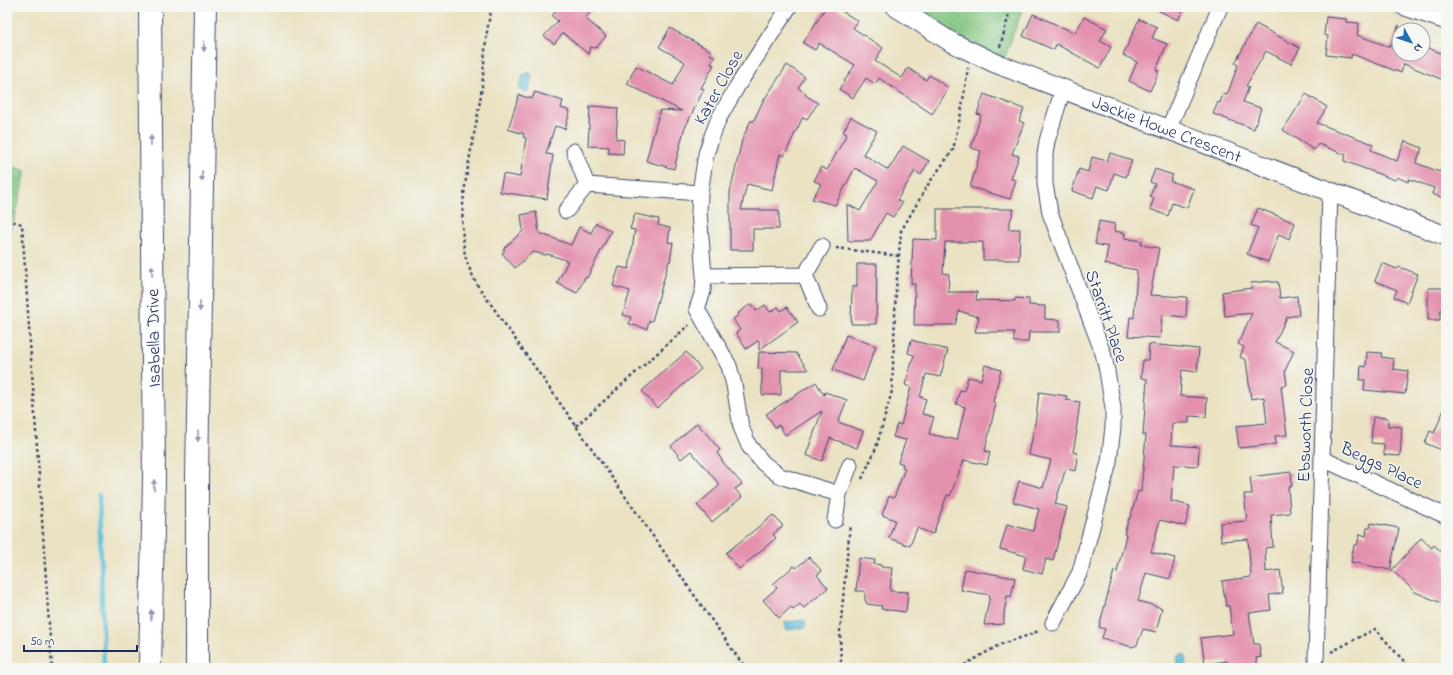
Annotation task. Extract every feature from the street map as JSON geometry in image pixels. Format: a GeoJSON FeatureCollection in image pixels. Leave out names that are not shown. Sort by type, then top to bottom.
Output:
{"type":"FeatureCollection","features":[{"type":"Feature","properties":{"kind":"main road","name":"Isabella Drive"},"geometry":{"type":"LineString","coordinates":[[150,7],[154,480],[150,668]]}},
{"type":"Feature","properties":{"kind":"main road"},"geometry":{"type":"LineString","coordinates":[[197,668],[197,476],[205,7]]}},
{"type":"Feature","properties":{"kind":"street","name":"Kater Close"},"geometry":{"type":"LineString","coordinates":[[700,315],[697,309],[703,291],[704,276],[699,212],[700,193],[706,154],[719,118],[738,85],[789,7]]}},
{"type":"Feature","properties":{"kind":"street"},"geometry":{"type":"LineString","coordinates":[[1168,130],[1220,7]]}},
{"type":"Feature","properties":{"kind":"street"},"geometry":{"type":"LineString","coordinates":[[1402,7],[1446,22]]}},
{"type":"Feature","properties":{"kind":"street","name":"Jackie Howe Crescent"},"geometry":{"type":"LineString","coordinates":[[898,8],[952,42],[995,63],[1446,236]]}},
{"type":"Feature","properties":{"kind":"street","name":"Starritt Place"},"geometry":{"type":"LineString","coordinates":[[1053,623],[1080,572],[1109,462],[1113,426],[1107,371],[1103,353],[1050,213],[1045,184],[1045,154],[1047,140],[1063,89]]}},
{"type":"Feature","properties":{"kind":"street"},"geometry":{"type":"LineString","coordinates":[[574,151],[587,185]]}},
{"type":"Feature","properties":{"kind":"street"},"geometry":{"type":"LineString","coordinates":[[587,185],[700,193]]}},
{"type":"Feature","properties":{"kind":"street"},"geometry":{"type":"LineString","coordinates":[[566,212],[587,185]]}},
{"type":"Feature","properties":{"kind":"street","name":"Ebsworth Close"},"geometry":{"type":"LineString","coordinates":[[1316,659],[1330,192]]}},
{"type":"Feature","properties":{"kind":"street"},"geometry":{"type":"LineString","coordinates":[[805,276],[822,246]]}},
{"type":"Feature","properties":{"kind":"street"},"geometry":{"type":"LineString","coordinates":[[704,276],[805,276]]}},
{"type":"Feature","properties":{"kind":"street"},"geometry":{"type":"LineString","coordinates":[[805,276],[819,309]]}},
{"type":"Feature","properties":{"kind":"street"},"geometry":{"type":"LineString","coordinates":[[700,315],[729,366],[734,385],[740,427],[749,446],[763,463],[780,476],[839,494]]}},
{"type":"Feature","properties":{"kind":"street","name":"Beggs Place"},"geometry":{"type":"LineString","coordinates":[[1323,459],[1446,516]]}},
{"type":"Feature","properties":{"kind":"street"},"geometry":{"type":"LineString","coordinates":[[842,522],[839,494],[850,465]]}},
{"type":"Feature","properties":{"kind":"path"},"geometry":{"type":"LineString","coordinates":[[492,7],[485,41],[481,93],[462,202],[464,249],[476,283],[741,662],[747,668]]}},
{"type":"Feature","properties":{"kind":"path"},"geometry":{"type":"LineString","coordinates":[[995,63],[1011,7]]}},
{"type":"Feature","properties":{"kind":"path"},"geometry":{"type":"LineString","coordinates":[[861,482],[876,448],[892,391],[896,290],[901,231],[930,183],[953,150],[961,113],[971,51]]}},
{"type":"Feature","properties":{"kind":"path"},"geometry":{"type":"LineString","coordinates":[[7,220],[22,224],[52,668]]}},
{"type":"Feature","properties":{"kind":"path"},"geometry":{"type":"LineString","coordinates":[[822,246],[898,256]]}},
{"type":"Feature","properties":{"kind":"path"},"geometry":{"type":"LineString","coordinates":[[576,426],[700,315]]}},
{"type":"Feature","properties":{"kind":"path"},"geometry":{"type":"LineString","coordinates":[[842,522],[840,631],[842,668]]}},
{"type":"Feature","properties":{"kind":"path"},"geometry":{"type":"LineString","coordinates":[[958,668],[1000,645],[1032,634],[1053,623]]}},
{"type":"Feature","properties":{"kind":"path"},"geometry":{"type":"LineString","coordinates":[[1316,659],[1375,630],[1410,668]]}},
{"type":"Feature","properties":{"kind":"green space"},"geometry":{"type":"Polygon","coordinates":[[[918,7],[1023,7],[1004,60],[930,20],[922,15],[918,7]]]}},
{"type":"Feature","properties":{"kind":"green space"},"geometry":{"type":"Polygon","coordinates":[[[7,164],[26,171],[7,249],[7,164]]]}},
{"type":"Feature","properties":{"kind":"water"},"geometry":{"type":"Polygon","coordinates":[[[530,73],[532,77],[528,91],[523,92],[519,88],[523,75],[530,73]]]}},
{"type":"Feature","properties":{"kind":"water"},"geometry":{"type":"Polygon","coordinates":[[[805,620],[805,628],[786,630],[785,622],[805,620]]]}},
{"type":"Feature","properties":{"kind":"water"},"geometry":{"type":"Polygon","coordinates":[[[1181,654],[1185,655],[1186,657],[1185,668],[1175,668],[1178,656],[1181,654]]]}},
{"type":"Feature","properties":{"kind":"building"},"geometry":{"type":"Polygon","coordinates":[[[559,7],[595,7],[585,18],[606,36],[596,48],[590,47],[588,54],[563,33],[554,44],[544,36],[558,21],[552,16],[559,7]]]}},
{"type":"Feature","properties":{"kind":"building"},"geometry":{"type":"Polygon","coordinates":[[[826,7],[835,7],[858,21],[853,28],[883,48],[875,61],[902,78],[908,68],[926,80],[929,75],[949,88],[932,114],[879,78],[875,84],[866,78],[853,98],[839,89],[855,65],[819,43],[815,50],[803,43],[826,7]]]}},
{"type":"Feature","properties":{"kind":"building"},"geometry":{"type":"Polygon","coordinates":[[[1151,7],[1185,7],[1178,20],[1151,7]]]}},
{"type":"Feature","properties":{"kind":"building"},"geometry":{"type":"Polygon","coordinates":[[[1033,14],[1075,33],[1084,17],[1107,29],[1100,41],[1111,47],[1100,68],[1056,44],[1054,50],[1023,36],[1033,14]]]}},
{"type":"Feature","properties":{"kind":"building"},"geometry":{"type":"Polygon","coordinates":[[[1326,17],[1346,19],[1346,22],[1359,23],[1357,35],[1390,47],[1391,45],[1391,62],[1431,62],[1431,49],[1446,55],[1446,81],[1404,64],[1401,73],[1352,54],[1351,58],[1326,55],[1328,36],[1324,35],[1326,17]]]}},
{"type":"Feature","properties":{"kind":"building"},"geometry":{"type":"Polygon","coordinates":[[[1139,19],[1157,27],[1152,38],[1167,44],[1156,70],[1159,71],[1150,91],[1129,81],[1137,62],[1123,55],[1139,19]]]}},
{"type":"Feature","properties":{"kind":"building"},"geometry":{"type":"Polygon","coordinates":[[[1256,24],[1300,48],[1291,64],[1266,51],[1246,86],[1249,87],[1243,102],[1261,108],[1254,129],[1213,114],[1218,102],[1220,103],[1223,94],[1227,95],[1238,65],[1235,63],[1256,24]]]}},
{"type":"Feature","properties":{"kind":"building"},"geometry":{"type":"Polygon","coordinates":[[[670,28],[711,51],[710,54],[715,57],[711,64],[714,65],[701,88],[704,89],[684,130],[674,169],[646,161],[660,110],[682,111],[627,84],[636,66],[673,85],[685,62],[659,47],[670,28]]]}},
{"type":"Feature","properties":{"kind":"building"},"geometry":{"type":"Polygon","coordinates":[[[787,65],[805,77],[798,88],[806,93],[805,95],[818,103],[807,119],[803,117],[784,156],[780,154],[772,190],[747,184],[741,210],[779,210],[779,229],[753,229],[753,250],[730,250],[730,192],[742,140],[751,120],[753,122],[762,103],[787,65]]]}},
{"type":"Feature","properties":{"kind":"building"},"geometry":{"type":"Polygon","coordinates":[[[535,92],[563,101],[561,108],[570,111],[565,129],[555,126],[546,154],[553,155],[547,199],[500,192],[503,174],[520,177],[526,138],[523,137],[524,134],[508,129],[519,95],[532,99],[535,92]]]}},
{"type":"Feature","properties":{"kind":"building"},"geometry":{"type":"Polygon","coordinates":[[[984,94],[1024,109],[1019,121],[1024,123],[1012,154],[1019,156],[1011,179],[1016,180],[1010,199],[970,187],[981,151],[971,148],[981,115],[977,114],[984,94]]]}},
{"type":"Feature","properties":{"kind":"building"},"geometry":{"type":"Polygon","coordinates":[[[1306,94],[1327,107],[1317,123],[1373,144],[1371,150],[1397,161],[1405,141],[1422,148],[1416,163],[1440,172],[1444,160],[1446,160],[1446,199],[1432,194],[1434,188],[1409,179],[1408,182],[1397,177],[1395,180],[1344,161],[1346,155],[1318,144],[1314,150],[1283,130],[1306,94]]]}},
{"type":"Feature","properties":{"kind":"building"},"geometry":{"type":"Polygon","coordinates":[[[590,106],[618,108],[616,139],[624,140],[623,154],[608,153],[609,147],[588,146],[590,106]]]}},
{"type":"Feature","properties":{"kind":"building"},"geometry":{"type":"Polygon","coordinates":[[[851,117],[877,131],[863,154],[888,170],[903,146],[929,161],[921,175],[915,171],[897,200],[902,203],[893,217],[886,213],[870,241],[848,241],[847,204],[860,211],[878,181],[855,168],[835,205],[812,199],[821,184],[814,181],[821,167],[827,170],[847,134],[843,132],[851,117]]]}},
{"type":"Feature","properties":{"kind":"building"},"geometry":{"type":"Polygon","coordinates":[[[1110,153],[1132,160],[1126,177],[1114,173],[1109,190],[1097,186],[1093,198],[1072,191],[1079,169],[1088,172],[1092,157],[1107,161],[1110,153]]]}},
{"type":"Feature","properties":{"kind":"building"},"geometry":{"type":"Polygon","coordinates":[[[1155,169],[1173,175],[1170,181],[1194,189],[1187,208],[1172,203],[1168,216],[1150,209],[1154,198],[1150,196],[1155,184],[1150,182],[1155,169]]]}},
{"type":"Feature","properties":{"kind":"building"},"geometry":{"type":"Polygon","coordinates":[[[1258,208],[1295,223],[1289,239],[1279,234],[1268,262],[1247,254],[1258,228],[1251,225],[1258,208]]]}},
{"type":"Feature","properties":{"kind":"building"},"geometry":{"type":"Polygon","coordinates":[[[937,209],[1014,209],[1008,229],[1020,229],[1019,260],[983,260],[983,242],[945,242],[943,273],[949,274],[948,292],[977,292],[976,300],[1015,301],[1015,298],[1029,299],[1029,305],[1045,306],[1045,319],[1060,320],[1060,332],[1029,332],[1028,342],[1014,342],[1014,332],[975,332],[979,317],[959,311],[955,325],[914,325],[915,284],[911,284],[913,239],[937,240],[937,209]]]}},
{"type":"Feature","properties":{"kind":"building"},"geometry":{"type":"Polygon","coordinates":[[[536,212],[539,233],[571,245],[579,227],[591,233],[596,223],[611,231],[587,278],[585,277],[577,293],[557,283],[568,261],[548,254],[546,255],[533,252],[515,268],[502,253],[505,250],[503,249],[523,231],[521,215],[536,212]]]}},
{"type":"Feature","properties":{"kind":"building"},"geometry":{"type":"Polygon","coordinates":[[[635,214],[659,219],[658,225],[670,228],[668,242],[673,243],[670,262],[669,261],[652,321],[649,321],[647,329],[629,324],[631,317],[623,315],[630,291],[613,286],[619,267],[629,269],[635,230],[630,229],[635,214]]]}},
{"type":"Feature","properties":{"kind":"building"},"geometry":{"type":"Polygon","coordinates":[[[1099,221],[1115,224],[1114,231],[1125,233],[1124,238],[1142,241],[1141,245],[1159,248],[1150,295],[1187,297],[1186,317],[1162,315],[1160,338],[1128,336],[1130,317],[1134,318],[1137,270],[1105,264],[1108,247],[1095,244],[1099,221]]]}},
{"type":"Feature","properties":{"kind":"building"},"geometry":{"type":"Polygon","coordinates":[[[1382,263],[1397,269],[1399,267],[1418,274],[1407,303],[1394,297],[1397,290],[1375,281],[1382,263]]]}},
{"type":"Feature","properties":{"kind":"building"},"geometry":{"type":"Polygon","coordinates":[[[857,264],[877,264],[876,324],[851,324],[852,287],[857,287],[857,264]]]}},
{"type":"Feature","properties":{"kind":"building"},"geometry":{"type":"Polygon","coordinates":[[[1270,281],[1278,282],[1280,298],[1297,296],[1299,315],[1287,317],[1275,342],[1294,351],[1285,371],[1287,385],[1281,386],[1287,435],[1275,436],[1276,444],[1239,448],[1236,426],[1267,423],[1264,397],[1251,399],[1246,360],[1240,357],[1244,347],[1238,344],[1252,313],[1225,316],[1222,292],[1252,288],[1251,283],[1270,281]]]}},
{"type":"Feature","properties":{"kind":"building"},"geometry":{"type":"Polygon","coordinates":[[[1428,288],[1446,288],[1446,310],[1440,310],[1440,320],[1428,320],[1428,288]]]}},
{"type":"Feature","properties":{"kind":"building"},"geometry":{"type":"Polygon","coordinates":[[[751,304],[756,311],[765,305],[770,312],[778,307],[781,311],[787,307],[798,322],[759,350],[759,340],[746,349],[736,333],[740,330],[733,319],[739,315],[738,313],[751,304]]]}},
{"type":"Feature","properties":{"kind":"building"},"geometry":{"type":"Polygon","coordinates":[[[846,335],[876,346],[863,381],[833,370],[846,335]]]}},
{"type":"Feature","properties":{"kind":"building"},"geometry":{"type":"Polygon","coordinates":[[[911,340],[948,350],[940,377],[926,374],[920,397],[926,399],[922,414],[934,417],[929,434],[957,440],[965,407],[956,404],[960,390],[964,391],[968,377],[981,380],[985,365],[1001,370],[993,402],[996,403],[985,451],[990,452],[987,465],[964,460],[950,496],[947,495],[933,534],[917,528],[910,546],[889,538],[895,520],[882,515],[889,496],[894,498],[905,468],[902,467],[903,464],[898,462],[906,440],[893,437],[897,424],[901,425],[911,387],[905,385],[914,355],[908,353],[911,340]]]}},
{"type":"Feature","properties":{"kind":"building"},"geometry":{"type":"Polygon","coordinates":[[[1149,344],[1199,349],[1197,372],[1182,370],[1180,396],[1207,398],[1206,417],[1189,416],[1189,423],[1172,423],[1171,445],[1199,447],[1198,466],[1174,465],[1171,501],[1190,506],[1185,526],[1160,520],[1151,552],[1175,558],[1170,579],[1146,573],[1138,601],[1162,608],[1156,632],[1143,629],[1137,645],[1132,647],[1102,638],[1105,629],[1099,627],[1114,571],[1117,572],[1126,535],[1124,534],[1138,491],[1141,492],[1146,435],[1143,435],[1147,379],[1141,378],[1143,360],[1148,360],[1149,344]]]}},
{"type":"Feature","properties":{"kind":"building"},"geometry":{"type":"Polygon","coordinates":[[[686,352],[701,369],[657,408],[642,391],[686,352]]]}},
{"type":"Feature","properties":{"kind":"building"},"geometry":{"type":"Polygon","coordinates":[[[759,352],[796,353],[808,370],[781,370],[781,395],[762,395],[762,369],[758,369],[759,352]]]}},
{"type":"Feature","properties":{"kind":"building"},"geometry":{"type":"Polygon","coordinates":[[[1367,352],[1382,353],[1381,357],[1394,359],[1393,369],[1408,371],[1405,394],[1364,390],[1365,380],[1360,380],[1361,366],[1366,367],[1367,352]]]}},
{"type":"Feature","properties":{"kind":"building"},"geometry":{"type":"Polygon","coordinates":[[[816,382],[824,395],[825,392],[847,400],[838,422],[863,431],[857,448],[830,438],[822,461],[806,455],[822,411],[785,435],[779,425],[775,427],[766,414],[816,382]]]}},
{"type":"Feature","properties":{"kind":"building"},"geometry":{"type":"Polygon","coordinates":[[[1039,392],[1067,396],[1066,400],[1080,402],[1073,452],[1077,453],[1076,458],[1078,459],[1076,471],[1066,469],[1064,474],[1055,504],[1067,507],[1053,561],[1046,559],[1042,574],[1023,569],[1026,556],[1000,549],[1007,524],[1033,531],[1039,509],[1013,502],[1019,481],[1043,488],[1051,460],[1029,455],[1039,392]]]}},
{"type":"Feature","properties":{"kind":"building"},"geometry":{"type":"Polygon","coordinates":[[[1446,405],[1446,452],[1425,443],[1430,431],[1434,433],[1446,405]]]}},
{"type":"Feature","properties":{"kind":"building"},"geometry":{"type":"Polygon","coordinates":[[[1373,417],[1388,418],[1388,426],[1402,427],[1400,456],[1384,455],[1384,444],[1371,443],[1373,417]]]}},
{"type":"Feature","properties":{"kind":"building"},"geometry":{"type":"Polygon","coordinates":[[[697,423],[720,450],[717,453],[722,461],[742,484],[735,489],[742,497],[712,522],[697,505],[720,485],[691,451],[681,459],[671,446],[697,423]]]}},
{"type":"Feature","properties":{"kind":"building"},"geometry":{"type":"Polygon","coordinates":[[[1291,472],[1292,486],[1288,487],[1290,513],[1271,515],[1273,547],[1265,548],[1266,572],[1280,570],[1283,593],[1269,595],[1271,610],[1249,613],[1254,644],[1259,644],[1261,657],[1256,658],[1258,668],[1228,668],[1227,661],[1205,664],[1201,638],[1233,634],[1229,606],[1226,606],[1222,581],[1251,577],[1248,539],[1221,541],[1220,523],[1247,521],[1244,494],[1252,494],[1250,477],[1291,472]]]}},
{"type":"Feature","properties":{"kind":"building"},"geometry":{"type":"Polygon","coordinates":[[[773,515],[783,526],[773,534],[776,538],[739,569],[726,553],[773,515]]]}},
{"type":"Feature","properties":{"kind":"building"},"geometry":{"type":"Polygon","coordinates":[[[1371,523],[1399,528],[1390,570],[1351,562],[1354,545],[1357,545],[1360,534],[1366,536],[1367,528],[1370,528],[1371,523]]]}},
{"type":"Feature","properties":{"kind":"building"},"geometry":{"type":"Polygon","coordinates":[[[1421,538],[1432,548],[1434,545],[1446,556],[1446,605],[1415,592],[1392,570],[1421,538]]]}},
{"type":"Feature","properties":{"kind":"building"},"geometry":{"type":"Polygon","coordinates":[[[809,557],[822,571],[817,575],[828,588],[804,608],[800,604],[793,610],[791,607],[779,618],[763,600],[777,588],[773,584],[794,566],[796,568],[809,557]]]}},
{"type":"Feature","properties":{"kind":"building"},"geometry":{"type":"Polygon","coordinates":[[[859,558],[875,560],[874,564],[881,565],[881,567],[892,568],[890,591],[908,592],[906,612],[881,609],[882,606],[867,604],[865,600],[865,591],[856,591],[859,558]]]}},
{"type":"Feature","properties":{"kind":"building"},"geometry":{"type":"Polygon","coordinates":[[[965,569],[1015,578],[1011,597],[1007,596],[1004,624],[984,625],[990,595],[961,590],[965,569]]]}},
{"type":"Feature","properties":{"kind":"waterway"},"geometry":{"type":"LineString","coordinates":[[99,495],[104,668]]}}]}
